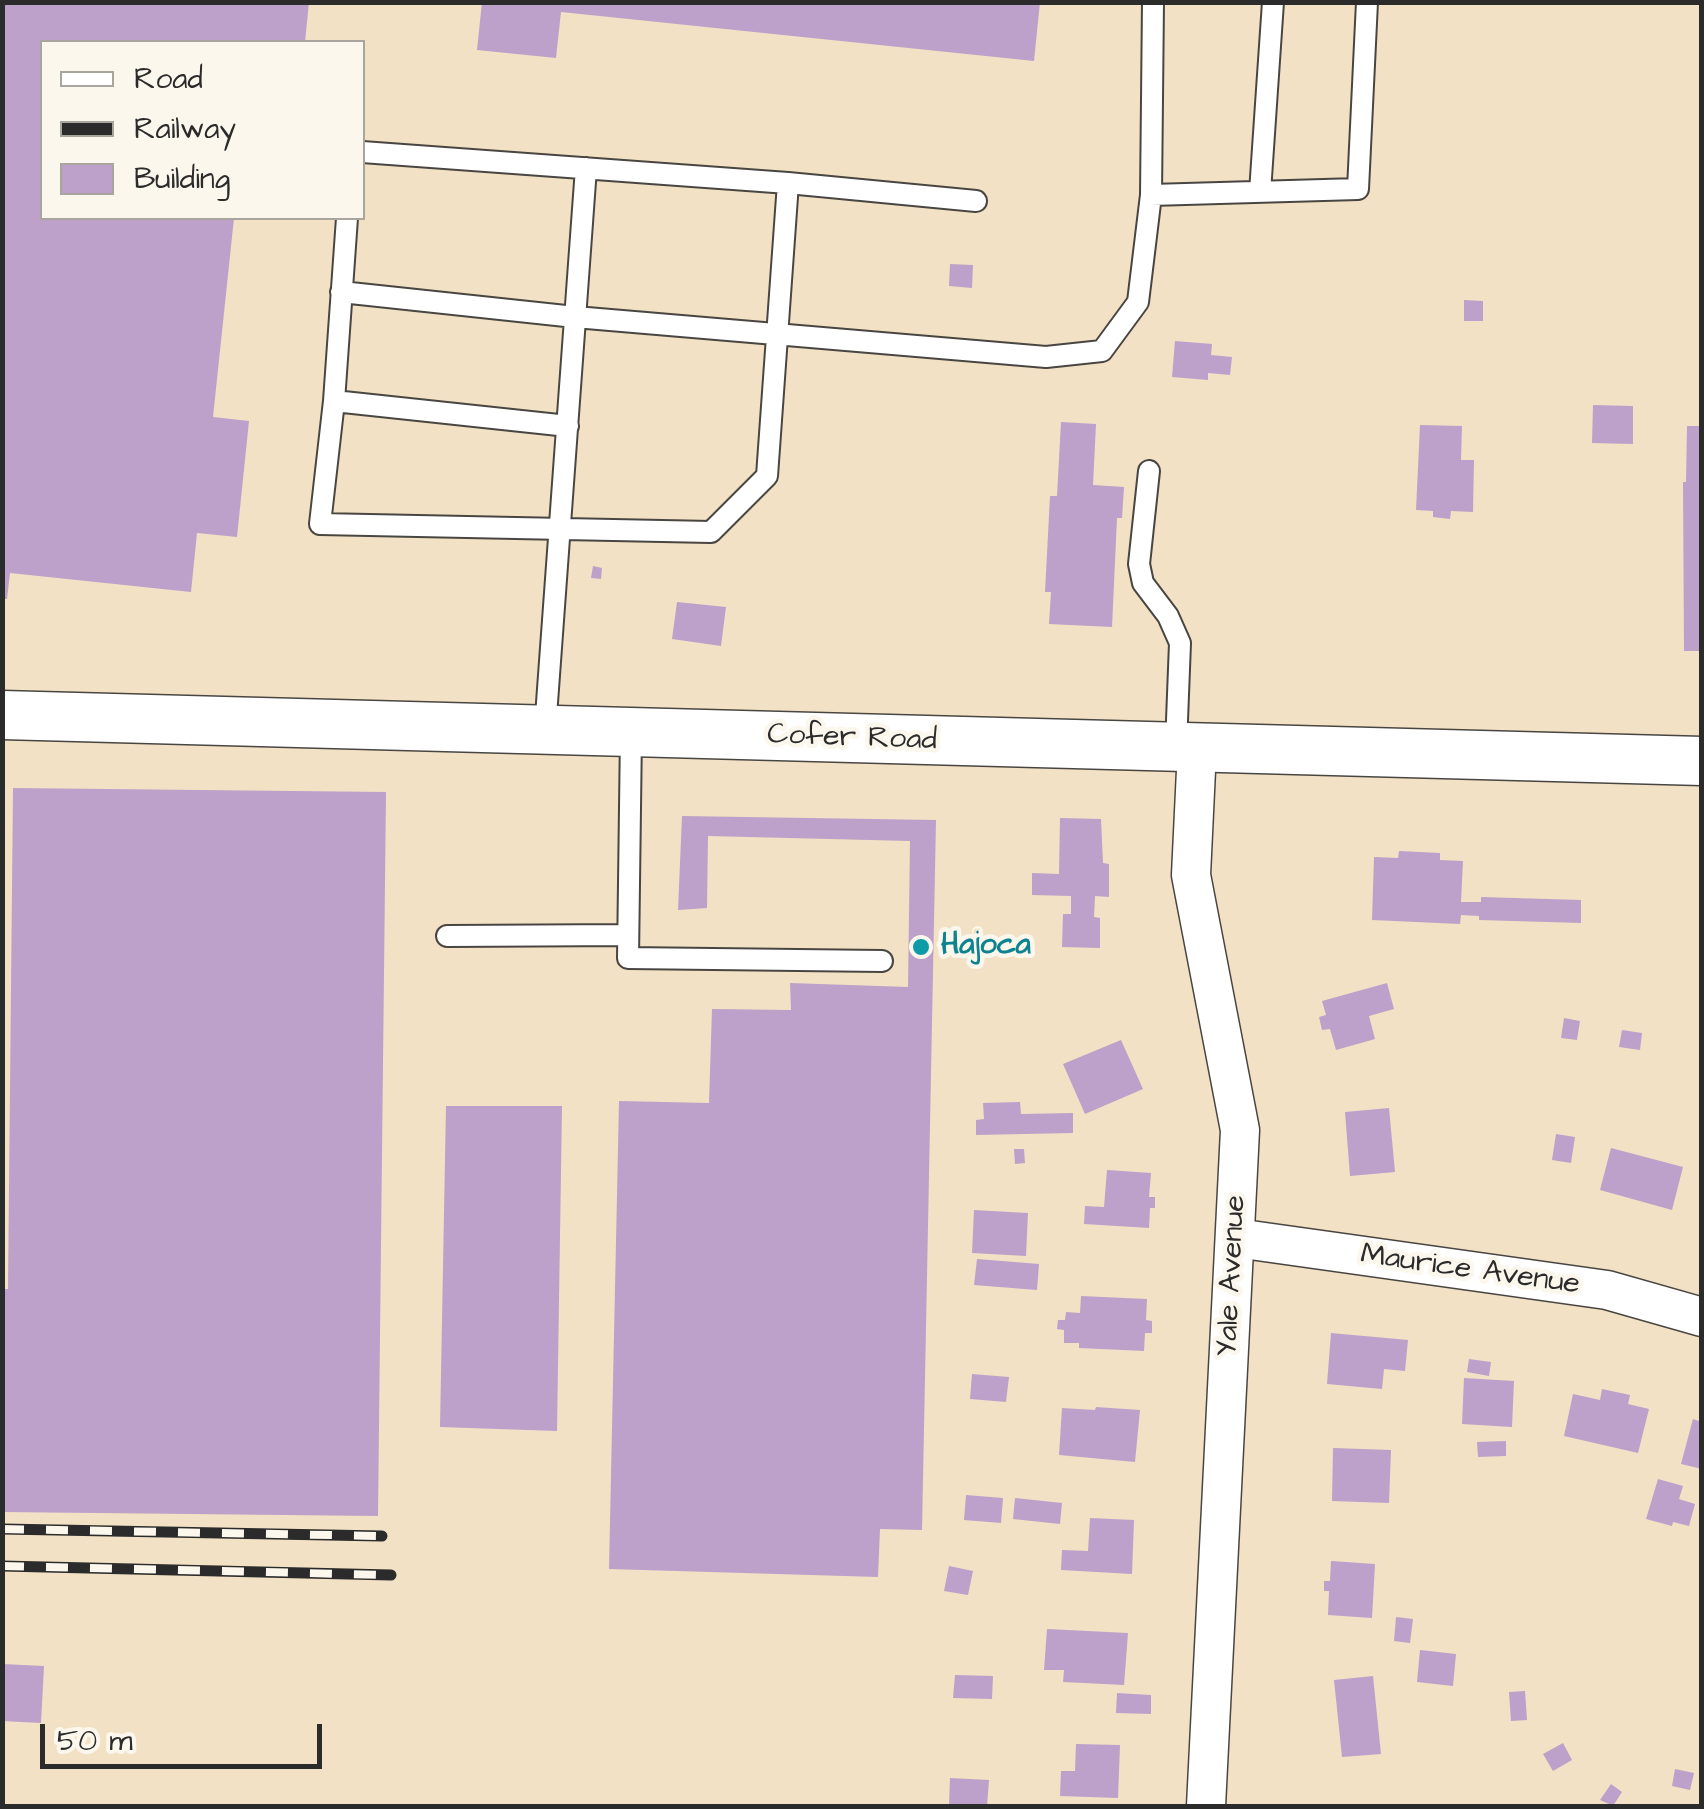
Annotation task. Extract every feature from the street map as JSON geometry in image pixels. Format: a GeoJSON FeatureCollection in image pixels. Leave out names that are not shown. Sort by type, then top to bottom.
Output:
{"type":"FeatureCollection","features":[{"type":"Feature","properties":{"kind":"street","name":"Cofer Road"},"geometry":{"type":"LineString","coordinates":[[2,715],[1702,761]]}},
{"type":"Feature","properties":{"kind":"street","name":"Yale Avenue"},"geometry":{"type":"LineString","coordinates":[[1186,749],[1190,875],[1240,1130],[1206,1806]]}},
{"type":"Feature","properties":{"kind":"street","name":"Maurice Avenue"},"geometry":{"type":"LineString","coordinates":[[1236,1238],[1606,1290],[1702,1317]]}},
{"type":"Feature","properties":{"kind":"street"},"geometry":{"type":"LineString","coordinates":[[1208,1763],[1225,1806]]}},
{"type":"Feature","properties":{"kind":"lane"},"geometry":{"type":"LineString","coordinates":[[341,292],[575,317],[1046,358],[1102,351],[1138,302],[1151,195],[1153,2]]}},
{"type":"Feature","properties":{"kind":"lane"},"geometry":{"type":"LineString","coordinates":[[1260,192],[1273,2]]}},
{"type":"Feature","properties":{"kind":"lane"},"geometry":{"type":"LineString","coordinates":[[1151,195],[1358,190],[1367,2]]}},
{"type":"Feature","properties":{"kind":"lane"},"geometry":{"type":"LineString","coordinates":[[365,152],[976,201]]}},
{"type":"Feature","properties":{"kind":"lane"},"geometry":{"type":"LineString","coordinates":[[545,730],[586,168]]}},
{"type":"Feature","properties":{"kind":"lane"},"geometry":{"type":"LineString","coordinates":[[347,220],[334,401],[320,524],[711,532],[768,476],[788,183]]}},
{"type":"Feature","properties":{"kind":"lane"},"geometry":{"type":"LineString","coordinates":[[334,401],[568,426]]}},
{"type":"Feature","properties":{"kind":"lane"},"geometry":{"type":"LineString","coordinates":[[1148,471],[1138,564],[1142,583],[1168,616],[1180,643],[1186,749]]}},
{"type":"Feature","properties":{"kind":"lane"},"geometry":{"type":"LineString","coordinates":[[631,733],[628,958],[882,961]]}},
{"type":"Feature","properties":{"kind":"lane"},"geometry":{"type":"LineString","coordinates":[[447,936],[627,935]]}},
{"type":"Feature","properties":{"kind":"building"},"geometry":{"type":"Polygon","coordinates":[[[2,2],[309,2],[305,40],[40,40],[40,220],[234,220],[213,417],[249,421],[237,537],[197,533],[191,592],[10,573],[7,599],[2,599],[2,2]]]}},
{"type":"Feature","properties":{"kind":"building"},"geometry":{"type":"Polygon","coordinates":[[[482,2],[1040,2],[1034,61],[561,12],[556,58],[477,50],[482,2]]]}},
{"type":"Feature","properties":{"kind":"building"},"geometry":{"type":"Polygon","coordinates":[[[950,264],[973,265],[972,288],[949,286],[950,264]]]}},
{"type":"Feature","properties":{"kind":"building"},"geometry":{"type":"Polygon","coordinates":[[[1464,300],[1483,301],[1483,321],[1464,321],[1464,300]]]}},
{"type":"Feature","properties":{"kind":"building"},"geometry":{"type":"Polygon","coordinates":[[[1175,341],[1212,344],[1211,355],[1232,357],[1230,375],[1208,373],[1208,380],[1172,377],[1175,341]]]}},
{"type":"Feature","properties":{"kind":"building"},"geometry":{"type":"Polygon","coordinates":[[[1593,405],[1633,406],[1633,444],[1592,443],[1593,405]]]}},
{"type":"Feature","properties":{"kind":"building"},"geometry":{"type":"Polygon","coordinates":[[[1061,422],[1096,424],[1093,485],[1124,487],[1122,518],[1117,518],[1112,627],[1049,624],[1051,592],[1045,592],[1050,496],[1057,496],[1061,422]]]}},
{"type":"Feature","properties":{"kind":"building"},"geometry":{"type":"Polygon","coordinates":[[[1420,425],[1462,426],[1461,460],[1474,460],[1473,512],[1451,511],[1450,519],[1433,517],[1433,511],[1416,510],[1420,425]]]}},
{"type":"Feature","properties":{"kind":"building"},"geometry":{"type":"Polygon","coordinates":[[[1687,426],[1702,426],[1702,651],[1684,651],[1683,482],[1687,426]]]}},
{"type":"Feature","properties":{"kind":"building"},"geometry":{"type":"Polygon","coordinates":[[[593,566],[602,568],[601,579],[591,578],[593,566]]]}},
{"type":"Feature","properties":{"kind":"building"},"geometry":{"type":"Polygon","coordinates":[[[677,602],[726,607],[721,646],[672,639],[677,602]]]}},
{"type":"Feature","properties":{"kind":"building"},"geometry":{"type":"Polygon","coordinates":[[[13,788],[386,792],[378,1516],[2,1512],[2,1289],[8,1289],[13,788]]]}},
{"type":"Feature","properties":{"kind":"building"},"geometry":{"type":"Polygon","coordinates":[[[682,816],[936,820],[922,1530],[880,1529],[878,1577],[609,1569],[619,1101],[709,1103],[712,1009],[791,1010],[790,983],[908,987],[910,841],[708,836],[707,908],[678,910],[682,816]]]}},
{"type":"Feature","properties":{"kind":"building"},"geometry":{"type":"Polygon","coordinates":[[[1060,818],[1101,819],[1103,863],[1109,864],[1109,897],[1095,896],[1094,917],[1100,918],[1100,948],[1062,947],[1063,914],[1071,914],[1071,896],[1032,895],[1032,873],[1059,874],[1060,818]]]}},
{"type":"Feature","properties":{"kind":"building"},"geometry":{"type":"Polygon","coordinates":[[[1399,851],[1440,853],[1440,860],[1463,861],[1461,902],[1481,902],[1481,897],[1581,900],[1581,923],[1479,920],[1479,916],[1461,915],[1460,924],[1372,920],[1374,857],[1398,858],[1399,851]]]}},
{"type":"Feature","properties":{"kind":"building"},"geometry":{"type":"Polygon","coordinates":[[[1387,983],[1394,1009],[1369,1016],[1375,1039],[1336,1050],[1330,1029],[1322,1030],[1319,1017],[1326,1015],[1322,1001],[1387,983]]]}},
{"type":"Feature","properties":{"kind":"building"},"geometry":{"type":"Polygon","coordinates":[[[1564,1018],[1580,1021],[1577,1040],[1561,1038],[1564,1018]]]}},
{"type":"Feature","properties":{"kind":"building"},"geometry":{"type":"Polygon","coordinates":[[[1622,1030],[1642,1033],[1640,1050],[1619,1047],[1622,1030]]]}},
{"type":"Feature","properties":{"kind":"building"},"geometry":{"type":"Polygon","coordinates":[[[1121,1040],[1143,1089],[1085,1114],[1063,1064],[1121,1040]]]}},
{"type":"Feature","properties":{"kind":"building"},"geometry":{"type":"Polygon","coordinates":[[[1020,1102],[1021,1114],[1073,1113],[1073,1133],[976,1135],[976,1120],[984,1119],[983,1103],[1020,1102]]]}},
{"type":"Feature","properties":{"kind":"building"},"geometry":{"type":"Polygon","coordinates":[[[446,1106],[562,1106],[557,1431],[440,1427],[446,1106]]]}},
{"type":"Feature","properties":{"kind":"building"},"geometry":{"type":"Polygon","coordinates":[[[1389,1108],[1395,1172],[1350,1176],[1345,1112],[1389,1108]]]}},
{"type":"Feature","properties":{"kind":"building"},"geometry":{"type":"Polygon","coordinates":[[[1556,1134],[1575,1137],[1571,1163],[1552,1160],[1556,1134]]]}},
{"type":"Feature","properties":{"kind":"building"},"geometry":{"type":"Polygon","coordinates":[[[1611,1148],[1683,1167],[1672,1210],[1600,1190],[1611,1148]]]}},
{"type":"Feature","properties":{"kind":"building"},"geometry":{"type":"Polygon","coordinates":[[[1014,1149],[1024,1149],[1025,1163],[1015,1164],[1014,1149]]]}},
{"type":"Feature","properties":{"kind":"building"},"geometry":{"type":"Polygon","coordinates":[[[1107,1170],[1151,1173],[1149,1197],[1155,1197],[1155,1208],[1150,1208],[1149,1228],[1084,1224],[1085,1206],[1104,1207],[1107,1170]]]}},
{"type":"Feature","properties":{"kind":"building"},"geometry":{"type":"Polygon","coordinates":[[[974,1210],[1028,1213],[1026,1256],[972,1253],[974,1210]]]}},
{"type":"Feature","properties":{"kind":"building"},"geometry":{"type":"Polygon","coordinates":[[[977,1259],[1039,1264],[1037,1290],[974,1285],[977,1259]]]}},
{"type":"Feature","properties":{"kind":"building"},"geometry":{"type":"Polygon","coordinates":[[[1081,1296],[1147,1299],[1146,1320],[1152,1321],[1152,1333],[1145,1333],[1144,1351],[1079,1348],[1079,1343],[1064,1343],[1064,1330],[1057,1329],[1058,1320],[1065,1320],[1066,1312],[1080,1313],[1081,1296]]]}},
{"type":"Feature","properties":{"kind":"building"},"geometry":{"type":"Polygon","coordinates":[[[1331,1333],[1408,1340],[1405,1371],[1384,1369],[1382,1389],[1327,1384],[1331,1333]]]}},
{"type":"Feature","properties":{"kind":"building"},"geometry":{"type":"Polygon","coordinates":[[[1469,1359],[1491,1362],[1489,1376],[1467,1372],[1469,1359]]]}},
{"type":"Feature","properties":{"kind":"building"},"geometry":{"type":"Polygon","coordinates":[[[972,1374],[1009,1377],[1006,1402],[970,1399],[972,1374]]]}},
{"type":"Feature","properties":{"kind":"building"},"geometry":{"type":"Polygon","coordinates":[[[1464,1378],[1514,1381],[1512,1427],[1462,1424],[1464,1378]]]}},
{"type":"Feature","properties":{"kind":"building"},"geometry":{"type":"Polygon","coordinates":[[[1602,1389],[1630,1395],[1628,1404],[1649,1409],[1638,1453],[1564,1436],[1573,1394],[1600,1400],[1602,1389]]]}},
{"type":"Feature","properties":{"kind":"building"},"geometry":{"type":"Polygon","coordinates":[[[1062,1408],[1140,1410],[1135,1462],[1059,1455],[1062,1408]]]}},
{"type":"Feature","properties":{"kind":"building"},"geometry":{"type":"Polygon","coordinates":[[[1693,1419],[1702,1422],[1702,1469],[1681,1464],[1693,1419]]]}},
{"type":"Feature","properties":{"kind":"building"},"geometry":{"type":"Polygon","coordinates":[[[1506,1441],[1506,1456],[1478,1457],[1477,1442],[1506,1441]]]}},
{"type":"Feature","properties":{"kind":"building"},"geometry":{"type":"Polygon","coordinates":[[[1333,1448],[1391,1450],[1389,1503],[1332,1501],[1333,1448]]]}},
{"type":"Feature","properties":{"kind":"building"},"geometry":{"type":"Polygon","coordinates":[[[1658,1479],[1683,1486],[1679,1499],[1695,1504],[1689,1526],[1646,1519],[1658,1479]]]}},
{"type":"Feature","properties":{"kind":"building"},"geometry":{"type":"Polygon","coordinates":[[[966,1495],[1003,1498],[1001,1523],[964,1520],[966,1495]]]}},
{"type":"Feature","properties":{"kind":"building"},"geometry":{"type":"Polygon","coordinates":[[[1015,1498],[1062,1503],[1060,1524],[1013,1519],[1015,1498]]]}},
{"type":"Feature","properties":{"kind":"building"},"geometry":{"type":"Polygon","coordinates":[[[1090,1518],[1134,1520],[1132,1574],[1061,1570],[1062,1550],[1088,1551],[1090,1518]]]}},
{"type":"Feature","properties":{"kind":"building"},"geometry":{"type":"Polygon","coordinates":[[[1331,1561],[1375,1564],[1372,1618],[1328,1615],[1329,1591],[1324,1591],[1324,1581],[1330,1581],[1331,1561]]]}},
{"type":"Feature","properties":{"kind":"building"},"geometry":{"type":"Polygon","coordinates":[[[949,1566],[973,1571],[968,1595],[944,1591],[949,1566]]]}},
{"type":"Feature","properties":{"kind":"building"},"geometry":{"type":"Polygon","coordinates":[[[1396,1617],[1413,1619],[1410,1643],[1394,1641],[1396,1617]]]}},
{"type":"Feature","properties":{"kind":"building"},"geometry":{"type":"Polygon","coordinates":[[[1047,1629],[1128,1633],[1124,1685],[1063,1682],[1064,1670],[1044,1670],[1047,1629]]]}},
{"type":"Feature","properties":{"kind":"building"},"geometry":{"type":"Polygon","coordinates":[[[1420,1650],[1456,1654],[1453,1686],[1417,1682],[1420,1650]]]}},
{"type":"Feature","properties":{"kind":"building"},"geometry":{"type":"Polygon","coordinates":[[[2,1664],[44,1666],[41,1723],[2,1721],[2,1664]]]}},
{"type":"Feature","properties":{"kind":"building"},"geometry":{"type":"Polygon","coordinates":[[[955,1675],[993,1676],[992,1699],[953,1698],[955,1675]]]}},
{"type":"Feature","properties":{"kind":"building"},"geometry":{"type":"Polygon","coordinates":[[[1373,1676],[1381,1754],[1342,1757],[1334,1680],[1373,1676]]]}},
{"type":"Feature","properties":{"kind":"building"},"geometry":{"type":"Polygon","coordinates":[[[1525,1691],[1527,1720],[1511,1721],[1509,1692],[1525,1691]]]}},
{"type":"Feature","properties":{"kind":"building"},"geometry":{"type":"Polygon","coordinates":[[[1117,1693],[1151,1695],[1151,1714],[1116,1713],[1117,1693]]]}},
{"type":"Feature","properties":{"kind":"building"},"geometry":{"type":"Polygon","coordinates":[[[1563,1743],[1572,1760],[1553,1771],[1543,1754],[1563,1743]]]}},
{"type":"Feature","properties":{"kind":"building"},"geometry":{"type":"Polygon","coordinates":[[[1076,1744],[1120,1745],[1118,1798],[1060,1796],[1061,1771],[1075,1771],[1076,1744]]]}},
{"type":"Feature","properties":{"kind":"building"},"geometry":{"type":"Polygon","coordinates":[[[1675,1769],[1694,1773],[1690,1790],[1672,1786],[1675,1769]]]}},
{"type":"Feature","properties":{"kind":"building"},"geometry":{"type":"Polygon","coordinates":[[[950,1778],[989,1780],[987,1806],[949,1806],[950,1778]]]}},
{"type":"Feature","properties":{"kind":"building"},"geometry":{"type":"Polygon","coordinates":[[[1611,1784],[1622,1792],[1613,1806],[1600,1800],[1611,1784]]]}},
{"type":"Feature","properties":{"kind":"railway"},"geometry":{"type":"LineString","coordinates":[[2,1529],[382,1536]]}},
{"type":"Feature","properties":{"kind":"railway"},"geometry":{"type":"LineString","coordinates":[[2,1566],[391,1575]]}},
{"type":"Feature","properties":{"kind":"place","name":"Hajoca"},"geometry":{"type":"Point","coordinates":[921,947]}}]}
